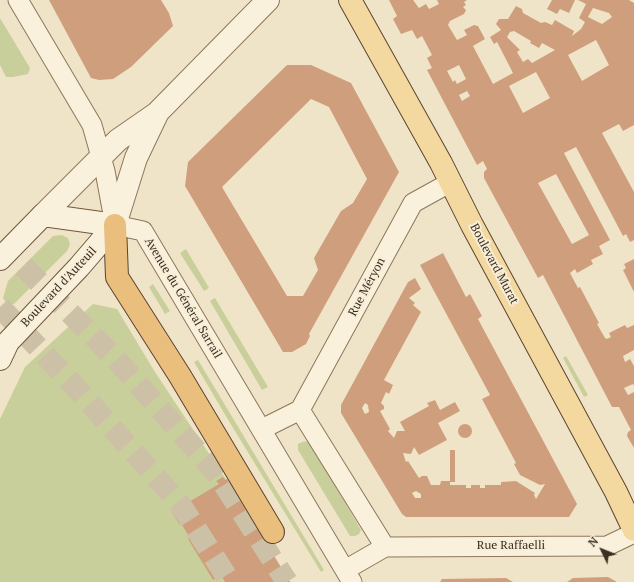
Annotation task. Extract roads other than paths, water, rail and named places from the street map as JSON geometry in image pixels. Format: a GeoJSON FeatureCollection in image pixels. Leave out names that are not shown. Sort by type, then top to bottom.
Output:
{"type":"FeatureCollection","features":[{"type":"Feature","properties":{"kind":"highway"},"geometry":{"type":"LineString","coordinates":[[115,225],[117,277],[180,376],[273,532]]}},
{"type":"Feature","properties":{"kind":"main road","name":"Boulevard Murat"},"geometry":{"type":"LineString","coordinates":[[350,0],[451,182],[616,492],[634,532]]}},
{"type":"Feature","properties":{"kind":"street"},"geometry":{"type":"LineString","coordinates":[[18,0],[92,125],[101,157],[115,225]]}},
{"type":"Feature","properties":{"kind":"street"},"geometry":{"type":"LineString","coordinates":[[0,259],[118,140],[157,113],[268,0]]}},
{"type":"Feature","properties":{"kind":"street"},"geometry":{"type":"LineString","coordinates":[[115,225],[136,158],[157,113]]}},
{"type":"Feature","properties":{"kind":"street","name":"Rue Méryon"},"geometry":{"type":"LineString","coordinates":[[300,410],[412,203],[451,182]]}},
{"type":"Feature","properties":{"kind":"street"},"geometry":{"type":"LineString","coordinates":[[43,215],[115,225]]}},
{"type":"Feature","properties":{"kind":"street","name":"Boulevard d'Auteuil"},"geometry":{"type":"LineString","coordinates":[[2,342],[79,267],[115,225]]}},
{"type":"Feature","properties":{"kind":"street","name":"Avenue du Général Sarrail"},"geometry":{"type":"LineString","coordinates":[[115,225],[143,232],[349,576]]}},
{"type":"Feature","properties":{"kind":"street"},"geometry":{"type":"LineString","coordinates":[[262,429],[300,410],[385,547],[349,576]]}},
{"type":"Feature","properties":{"kind":"street","name":"Rue Raffaelli"},"geometry":{"type":"LineString","coordinates":[[385,547],[607,546],[634,532]]}},
{"type":"Feature","properties":{"kind":"tunnel"},"geometry":{"type":"LineString","coordinates":[[0,243],[115,358],[218,475],[287,582]]}},
{"type":"Feature","properties":{"kind":"tunnel"},"geometry":{"type":"LineString","coordinates":[[0,307],[80,392],[180,504],[230,582]]}}]}
